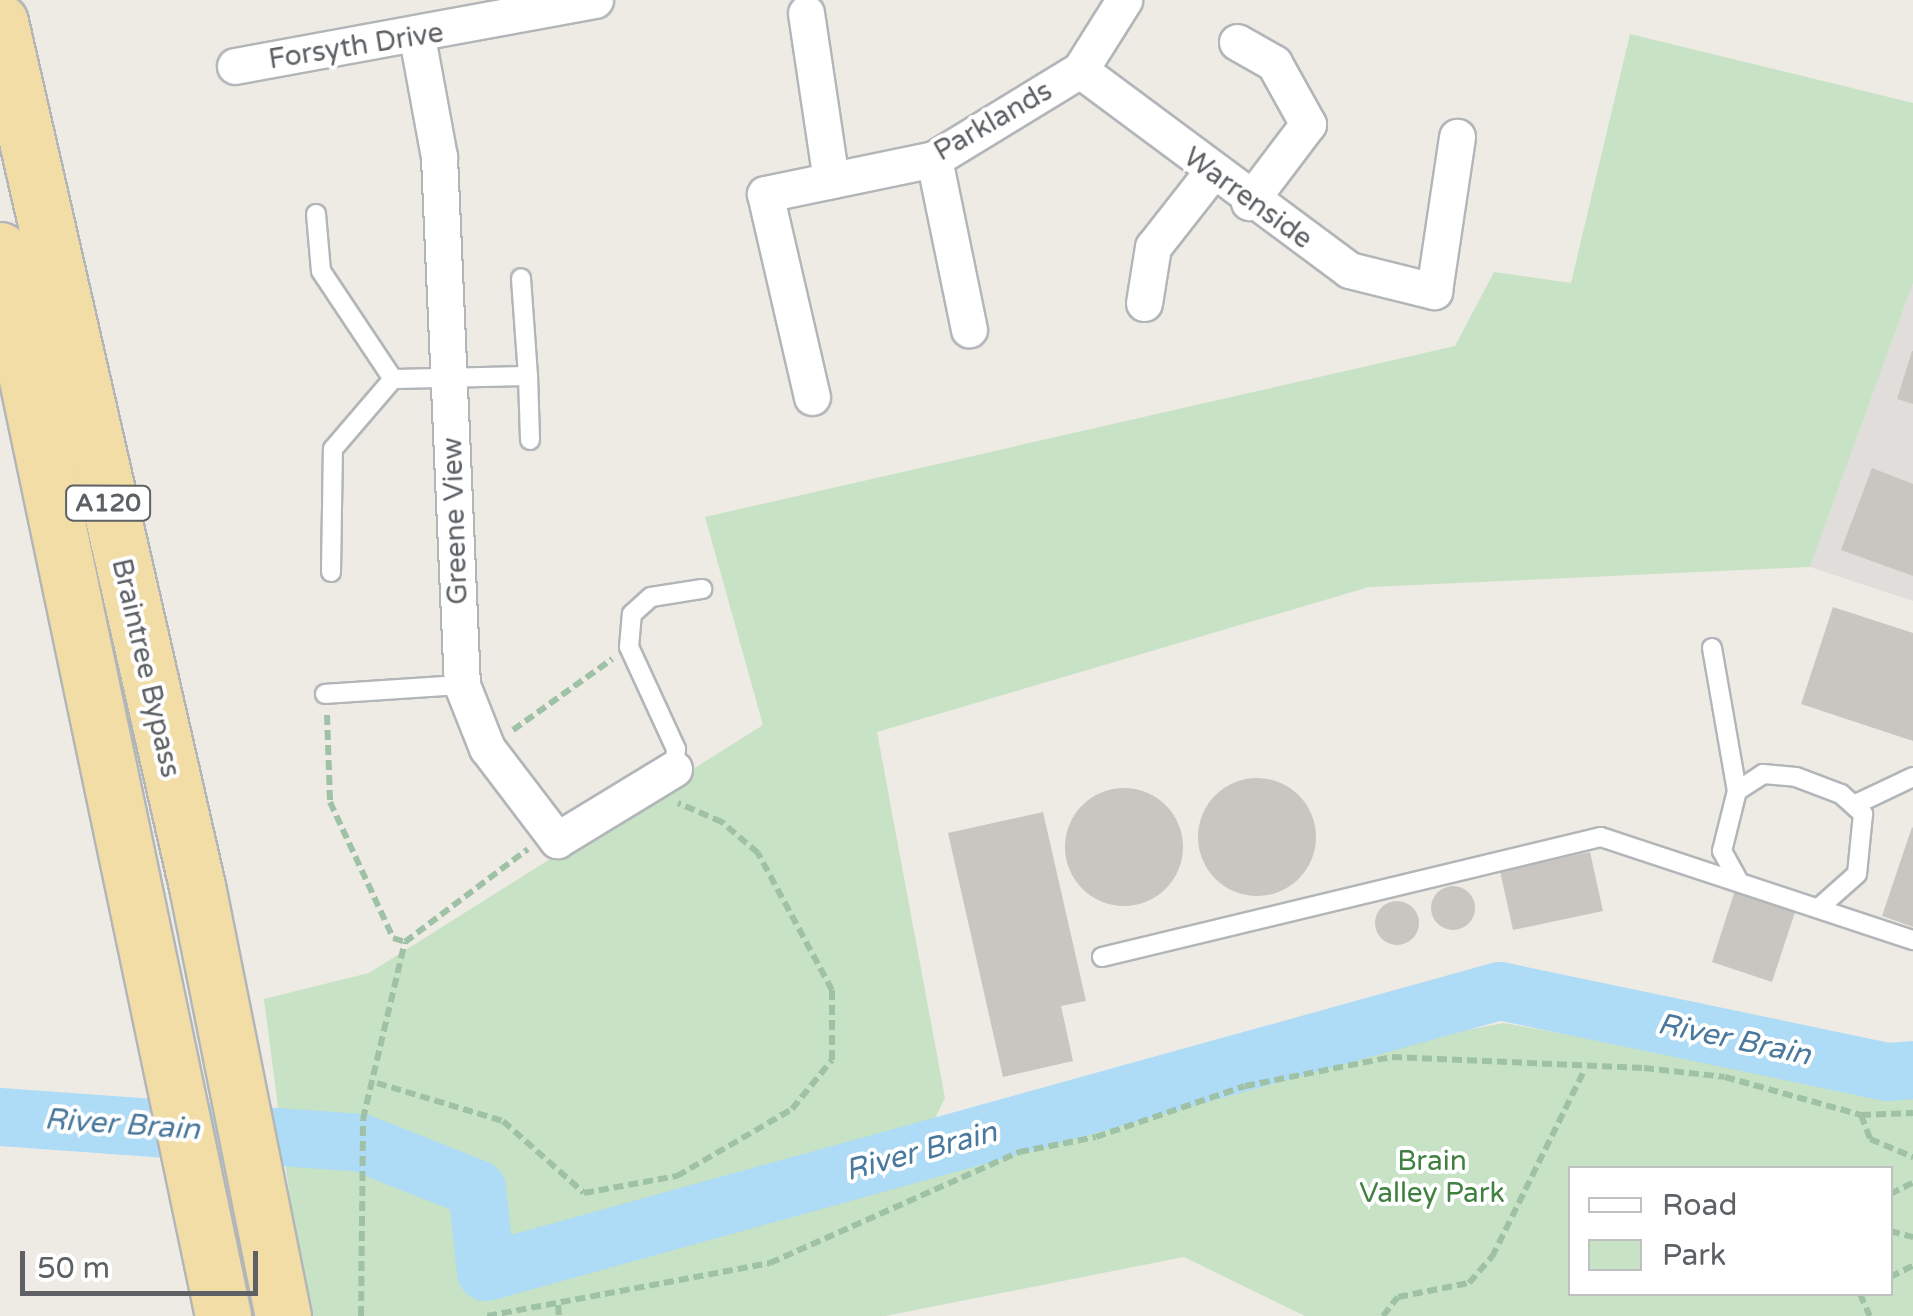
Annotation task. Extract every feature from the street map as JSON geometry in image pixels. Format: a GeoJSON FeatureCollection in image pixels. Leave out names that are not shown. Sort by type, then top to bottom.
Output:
{"type":"FeatureCollection","features":[{"type":"Feature","properties":{"kind":"highway","name":"Braintree Bypass"},"geometry":{"type":"LineString","coordinates":[[0,22],[217,984],[282,1316]]}},
{"type":"Feature","properties":{"kind":"highway","name":"Braintree Bypass"},"geometry":{"type":"LineString","coordinates":[[0,250],[160,994],[223,1316]]}},
{"type":"Feature","properties":{"kind":"street","name":"Forsyth Drive"},"geometry":{"type":"LineString","coordinates":[[235,66],[417,38],[594,0]]}},
{"type":"Feature","properties":{"kind":"street","name":"Parklands"},"geometry":{"type":"LineString","coordinates":[[812,397],[764,194],[934,159],[1080,70],[1117,3]]}},
{"type":"Feature","properties":{"kind":"street"},"geometry":{"type":"LineString","coordinates":[[806,13],[830,180]]}},
{"type":"Feature","properties":{"kind":"street","name":"Greene View"},"geometry":{"type":"LineString","coordinates":[[417,38],[440,157],[462,685],[487,748],[548,833]]}},
{"type":"Feature","properties":{"kind":"street"},"geometry":{"type":"LineString","coordinates":[[1237,42],[1274,63],[1308,124],[1250,202]]}},
{"type":"Feature","properties":{"kind":"street","name":"Warrenside"},"geometry":{"type":"LineString","coordinates":[[1080,70],[1250,202],[1349,270],[1434,292],[1456,138]]}},
{"type":"Feature","properties":{"kind":"street"},"geometry":{"type":"LineString","coordinates":[[934,159],[969,329]]}},
{"type":"Feature","properties":{"kind":"street"},"geometry":{"type":"LineString","coordinates":[[1144,303],[1152,247],[1210,172]]}},
{"type":"Feature","properties":{"kind":"street"},"geometry":{"type":"LineString","coordinates":[[548,833],[557,840],[623,794],[674,768]]}},
{"type":"Feature","properties":{"kind":"lane"},"geometry":{"type":"LineString","coordinates":[[316,214],[321,271],[393,379]]}},
{"type":"Feature","properties":{"kind":"lane"},"geometry":{"type":"LineString","coordinates":[[521,278],[530,440]]}},
{"type":"Feature","properties":{"kind":"lane"},"geometry":{"type":"LineString","coordinates":[[393,379],[448,382],[528,376]]}},
{"type":"Feature","properties":{"kind":"lane"},"geometry":{"type":"LineString","coordinates":[[331,572],[333,449],[393,379]]}},
{"type":"Feature","properties":{"kind":"lane"},"geometry":{"type":"LineString","coordinates":[[674,768],[676,749],[628,647],[632,614],[651,596],[702,589]]}},
{"type":"Feature","properties":{"kind":"lane"},"geometry":{"type":"LineString","coordinates":[[1712,648],[1737,791],[1722,851],[1737,878]]}},
{"type":"Feature","properties":{"kind":"lane"},"geometry":{"type":"LineString","coordinates":[[326,694],[462,685]]}},
{"type":"Feature","properties":{"kind":"lane"},"geometry":{"type":"LineString","coordinates":[[1737,791],[1763,774],[1796,777],[1854,805],[1866,848],[1857,874],[1822,905]]}},
{"type":"Feature","properties":{"kind":"lane"},"geometry":{"type":"LineString","coordinates":[[1854,805],[1913,777]]}},
{"type":"Feature","properties":{"kind":"lane"},"geometry":{"type":"LineString","coordinates":[[1102,957],[1601,837],[1822,905],[1913,940]]}},
{"type":"Feature","properties":{"kind":"path"},"geometry":{"type":"LineString","coordinates":[[487,748],[628,647]]}},
{"type":"Feature","properties":{"kind":"path"},"geometry":{"type":"LineString","coordinates":[[326,694],[330,802],[393,938],[406,942]]}},
{"type":"Feature","properties":{"kind":"path"},"geometry":{"type":"LineString","coordinates":[[377,1083],[503,1121],[584,1192],[677,1176],[792,1109],[832,1060],[832,990],[797,922],[758,853],[722,822],[623,794]]}},
{"type":"Feature","properties":{"kind":"path"},"geometry":{"type":"LineString","coordinates":[[361,1316],[362,1131],[377,1083],[406,942],[548,833]]}},
{"type":"Feature","properties":{"kind":"path"},"geometry":{"type":"LineString","coordinates":[[487,1316],[770,1263],[1019,1152],[1096,1137],[1245,1086],[1392,1056],[1584,1072],[1725,1077],[1861,1115],[1913,1113]]}},
{"type":"Feature","properties":{"kind":"path"},"geometry":{"type":"LineString","coordinates":[[1383,1316],[1398,1297],[1469,1283],[1492,1257],[1566,1091],[1584,1072]]}},
{"type":"Feature","properties":{"kind":"path"},"geometry":{"type":"LineString","coordinates":[[1861,1115],[1870,1140],[1913,1157]]}},
{"type":"Feature","properties":{"kind":"path"},"geometry":{"type":"LineString","coordinates":[[558,1305],[559,1316]]}},
{"type":"Feature","properties":{"kind":"shaded area"},"geometry":{"type":"Polygon","coordinates":[[[1913,283],[1913,601],[1810,567],[1913,283]]]}},
{"type":"Feature","properties":{"kind":"green space","name":"Brain Valley Park"},"geometry":{"type":"Polygon","coordinates":[[[1630,34],[1913,103],[1913,283],[1810,567],[1369,587],[877,732],[945,1098],[904,1180],[1272,1067],[1504,1023],[1877,1091],[1913,1089],[1913,1316],[1305,1316],[1184,1257],[885,1316],[305,1316],[264,999],[369,973],[763,725],[705,517],[1455,346],[1494,272],[1571,283],[1630,34]]]}},
{"type":"Feature","properties":{"kind":"building"},"geometry":{"type":"Polygon","coordinates":[[[1913,351],[1913,404],[1897,399],[1913,351]]]}},
{"type":"Feature","properties":{"kind":"building"},"geometry":{"type":"Polygon","coordinates":[[[1872,468],[1913,484],[1913,576],[1841,550],[1872,468]]]}},
{"type":"Feature","properties":{"kind":"building"},"geometry":{"type":"Polygon","coordinates":[[[1833,607],[1913,633],[1913,741],[1801,704],[1833,607]]]}},
{"type":"Feature","properties":{"kind":"building"},"geometry":{"type":"Polygon","coordinates":[[[1257,778],[1290,788],[1306,804],[1316,837],[1306,870],[1290,886],[1257,896],[1224,886],[1208,870],[1198,837],[1208,804],[1224,788],[1257,778]]]}},
{"type":"Feature","properties":{"kind":"building"},"geometry":{"type":"Polygon","coordinates":[[[1124,788],[1157,798],[1173,814],[1183,847],[1173,880],[1157,896],[1124,906],[1091,896],[1075,880],[1065,847],[1075,814],[1091,798],[1124,788]]]}},
{"type":"Feature","properties":{"kind":"building"},"geometry":{"type":"Polygon","coordinates":[[[1043,812],[1086,1001],[1061,1006],[1073,1061],[1003,1077],[948,833],[1043,812]]]}},
{"type":"Feature","properties":{"kind":"building"},"geometry":{"type":"Polygon","coordinates":[[[1913,828],[1913,927],[1882,916],[1913,828]]]}},
{"type":"Feature","properties":{"kind":"building"},"geometry":{"type":"Polygon","coordinates":[[[1590,852],[1603,911],[1513,930],[1500,871],[1590,852]]]}},
{"type":"Feature","properties":{"kind":"building"},"geometry":{"type":"Polygon","coordinates":[[[1453,886],[1469,892],[1475,908],[1469,924],[1453,930],[1437,924],[1431,908],[1437,892],[1453,886]]]}},
{"type":"Feature","properties":{"kind":"building"},"geometry":{"type":"Polygon","coordinates":[[[1736,887],[1797,906],[1772,982],[1712,962],[1736,887]]]}},
{"type":"Feature","properties":{"kind":"building"},"geometry":{"type":"Polygon","coordinates":[[[1397,901],[1413,907],[1419,923],[1413,939],[1397,945],[1381,939],[1375,923],[1381,907],[1397,901]]]}},
{"type":"Feature","properties":{"kind":"waterway","name":"River Brain"},"geometry":{"type":"LineString","coordinates":[[0,1117],[361,1143],[477,1189],[486,1272],[1500,991],[1887,1072],[1913,1070]]}}]}
